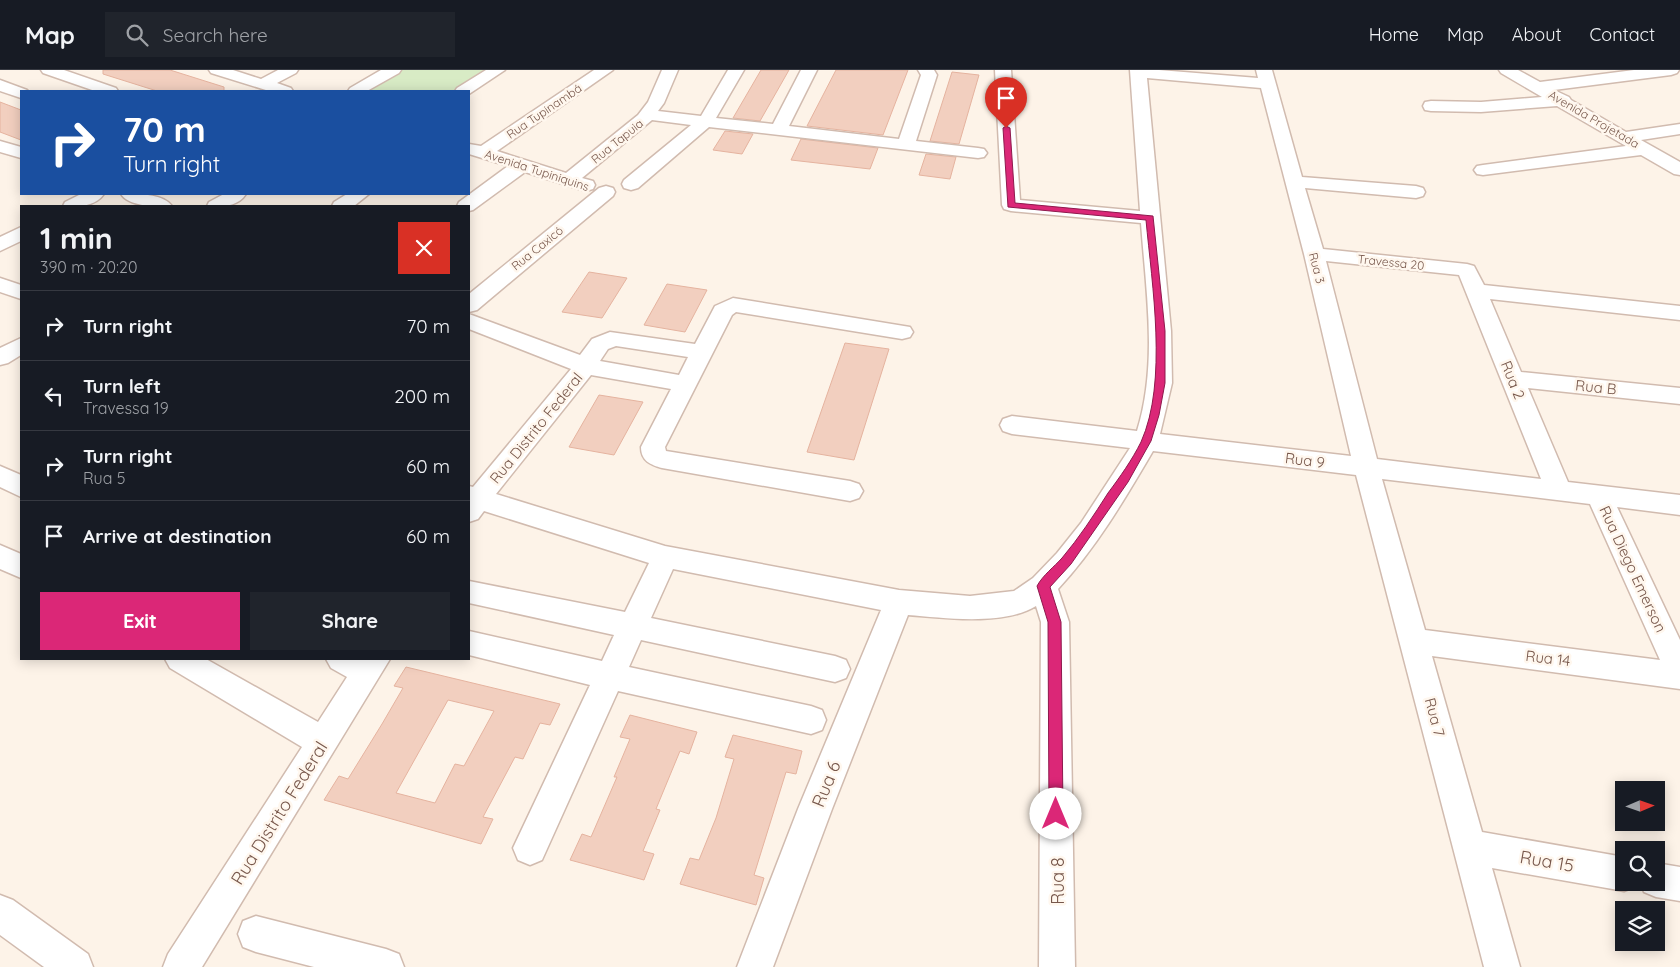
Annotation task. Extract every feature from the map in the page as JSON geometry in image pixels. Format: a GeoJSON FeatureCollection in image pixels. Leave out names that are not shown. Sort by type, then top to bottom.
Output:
{"type":"FeatureCollection","features":[{"type":"Feature","properties":{"kind":"street"},"geometry":{"type":"LineString","coordinates":[[50,70],[107,90]]}},
{"type":"Feature","properties":{"kind":"street"},"geometry":{"type":"LineString","coordinates":[[217,70],[281,90]]}},
{"type":"Feature","properties":{"kind":"street"},"geometry":{"type":"LineString","coordinates":[[263,84],[290,70]]}},
{"type":"Feature","properties":{"kind":"street"},"geometry":{"type":"LineString","coordinates":[[358,90],[393,70]]}},
{"type":"Feature","properties":{"kind":"street"},"geometry":{"type":"LineString","coordinates":[[465,90],[497,70]]}},
{"type":"Feature","properties":{"kind":"street","name":"Rua Tupinambá"},"geometry":{"type":"LineString","coordinates":[[476,150],[605,70]]}},
{"type":"Feature","properties":{"kind":"street","name":"Rua Tapuia"},"geometry":{"type":"LineString","coordinates":[[570,180],[651,115],[670,70]]}},
{"type":"Feature","properties":{"kind":"street"},"geometry":{"type":"LineString","coordinates":[[631,184],[706,122],[736,70]]}},
{"type":"Feature","properties":{"kind":"street"},"geometry":{"type":"LineString","coordinates":[[779,130],[809,70]]}},
{"type":"Feature","properties":{"kind":"street"},"geometry":{"type":"LineString","coordinates":[[906,144],[929,75],[926,70]]}},
{"type":"Feature","properties":{"kind":"street"},"geometry":{"type":"LineString","coordinates":[[1003,70],[1011,205],[1150,218]]}},
{"type":"Feature","properties":{"kind":"street","name":"Avenida Projetada"},"geometry":{"type":"LineString","coordinates":[[1507,70],[1563,100],[1680,170]]}},
{"type":"Feature","properties":{"kind":"street"},"geometry":{"type":"LineString","coordinates":[[1540,87],[1671,70]]}},
{"type":"Feature","properties":{"kind":"street"},"geometry":{"type":"LineString","coordinates":[[472,503],[665,558],[900,602],[970,608],[1020,602],[1043,586],[1067,561],[1090,530],[1124,479],[1146,441],[1154,415],[1161,361],[1138,71],[1266,77]]}},
{"type":"Feature","properties":{"kind":"street"},"geometry":{"type":"LineString","coordinates":[[84,82],[101,74]]}},
{"type":"Feature","properties":{"kind":"street","name":"Rua 3"},"geometry":{"type":"LineString","coordinates":[[1266,77],[1314,254],[1366,467]]}},
{"type":"Feature","properties":{"kind":"street"},"geometry":{"type":"LineString","coordinates":[[0,85],[20,93]]}},
{"type":"Feature","properties":{"kind":"street"},"geometry":{"type":"LineString","coordinates":[[1432,106],[1482,107],[1563,100]]}},
{"type":"Feature","properties":{"kind":"street"},"geometry":{"type":"LineString","coordinates":[[651,115],[978,152]]}},
{"type":"Feature","properties":{"kind":"street"},"geometry":{"type":"LineString","coordinates":[[1626,137],[1680,129]]}},
{"type":"Feature","properties":{"kind":"street"},"geometry":{"type":"LineString","coordinates":[[0,146],[20,153]]}},
{"type":"Feature","properties":{"kind":"street"},"geometry":{"type":"LineString","coordinates":[[1483,170],[1645,149]]}},
{"type":"Feature","properties":{"kind":"street","name":"Avenida Tupiniquins"},"geometry":{"type":"LineString","coordinates":[[476,150],[606,192]]}},
{"type":"Feature","properties":{"kind":"street"},"geometry":{"type":"LineString","coordinates":[[467,205],[522,165]]}},
{"type":"Feature","properties":{"kind":"street"},"geometry":{"type":"LineString","coordinates":[[1295,182],[1416,192]]}},
{"type":"Feature","properties":{"kind":"street","name":"Rua Caxicó"},"geometry":{"type":"LineString","coordinates":[[470,304],[606,192]]}},
{"type":"Feature","properties":{"kind":"street"},"geometry":{"type":"LineString","coordinates":[[74,205],[93,195]]}},
{"type":"Feature","properties":{"kind":"street"},"geometry":{"type":"LineString","coordinates":[[133,195],[160,205]]}},
{"type":"Feature","properties":{"kind":"street"},"geometry":{"type":"LineString","coordinates":[[218,205],[235,195]]}},
{"type":"Feature","properties":{"kind":"street"},"geometry":{"type":"LineString","coordinates":[[342,205],[358,195]]}},
{"type":"Feature","properties":{"kind":"street"},"geometry":{"type":"LineString","coordinates":[[0,245],[20,234]]}},
{"type":"Feature","properties":{"kind":"street","name":"Travessa 20"},"geometry":{"type":"LineString","coordinates":[[1314,254],[1467,270]]}},
{"type":"Feature","properties":{"kind":"street","name":"Rua 2"},"geometry":{"type":"LineString","coordinates":[[1467,270],[1558,489]]}},
{"type":"Feature","properties":{"kind":"street"},"geometry":{"type":"LineString","coordinates":[[0,284],[20,293]]}},
{"type":"Feature","properties":{"kind":"street"},"geometry":{"type":"LineString","coordinates":[[1477,291],[1680,313]]}},
{"type":"Feature","properties":{"kind":"street"},"geometry":{"type":"LineString","coordinates":[[850,491],[655,456],[652,452],[653,447],[723,311],[733,306],[902,332]]}},
{"type":"Feature","properties":{"kind":"street"},"geometry":{"type":"LineString","coordinates":[[470,321],[586,366],[685,384]]}},
{"type":"Feature","properties":{"kind":"street","name":"Rua Distrito Federal"},"geometry":{"type":"LineString","coordinates":[[472,503],[586,366],[600,342],[608,339],[701,352]]}},
{"type":"Feature","properties":{"kind":"street"},"geometry":{"type":"LineString","coordinates":[[0,358],[20,346]]}},
{"type":"Feature","properties":{"kind":"street","name":"Rua B"},"geometry":{"type":"LineString","coordinates":[[1512,379],[1680,396]]}},
{"type":"Feature","properties":{"kind":"street","name":"Rua 9"},"geometry":{"type":"LineString","coordinates":[[1012,425],[1680,505]]}},
{"type":"Feature","properties":{"kind":"street","name":"Rua 7"},"geometry":{"type":"LineString","coordinates":[[1366,467],[1415,641],[1502,967]]}},
{"type":"Feature","properties":{"kind":"street"},"geometry":{"type":"LineString","coordinates":[[0,475],[20,486]]}},
{"type":"Feature","properties":{"kind":"street","name":"Rua Diego Emerson"},"geometry":{"type":"LineString","coordinates":[[1598,494],[1680,672]]}},
{"type":"Feature","properties":{"kind":"street"},"geometry":{"type":"LineString","coordinates":[[0,556],[20,566]]}},
{"type":"Feature","properties":{"kind":"street"},"geometry":{"type":"LineString","coordinates":[[530,848],[665,558]]}},
{"type":"Feature","properties":{"kind":"street","name":"Rua 8"},"geometry":{"type":"LineString","coordinates":[[1043,586],[1055,622],[1057,967]]}},
{"type":"Feature","properties":{"kind":"street"},"geometry":{"type":"LineString","coordinates":[[471,592],[835,669]]}},
{"type":"Feature","properties":{"kind":"street","name":"Rua 6"},"geometry":{"type":"LineString","coordinates":[[755,967],[815,809],[900,602]]}},
{"type":"Feature","properties":{"kind":"street","name":"Rua 14"},"geometry":{"type":"LineString","coordinates":[[1415,641],[1680,676]]}},
{"type":"Feature","properties":{"kind":"street"},"geometry":{"type":"LineString","coordinates":[[470,642],[610,676],[810,720]]}},
{"type":"Feature","properties":{"kind":"street"},"geometry":{"type":"LineString","coordinates":[[182,660],[323,742]]}},
{"type":"Feature","properties":{"kind":"street","name":"Rua Distrito Federal"},"geometry":{"type":"LineString","coordinates":[[181,967],[323,742],[361,663]]}},
{"type":"Feature","properties":{"kind":"street","name":"Rua 15"},"geometry":{"type":"LineString","coordinates":[[1470,847],[1615,872]]}},
{"type":"Feature","properties":{"kind":"street"},"geometry":{"type":"LineString","coordinates":[[1665,882],[1680,884]]}},
{"type":"Feature","properties":{"kind":"street"},"geometry":{"type":"LineString","coordinates":[[0,913],[75,967]]}},
{"type":"Feature","properties":{"kind":"street"},"geometry":{"type":"LineString","coordinates":[[256,934],[386,967]]}},
{"type":"Feature","properties":{"kind":"green space"},"geometry":{"type":"Polygon","coordinates":[[[402,70],[491,70],[458,90],[367,90],[402,70]]]}},
{"type":"Feature","properties":{"kind":"building"},"geometry":{"type":"Polygon","coordinates":[[[103,70],[170,70],[224,87],[224,90],[154,90],[103,74],[103,70]]]}},
{"type":"Feature","properties":{"kind":"building"},"geometry":{"type":"Polygon","coordinates":[[[761,70],[789,70],[760,121],[733,118],[761,70]]]}},
{"type":"Feature","properties":{"kind":"building"},"geometry":{"type":"Polygon","coordinates":[[[836,70],[908,70],[883,135],[807,126],[836,70]]]}},
{"type":"Feature","properties":{"kind":"building"},"geometry":{"type":"Polygon","coordinates":[[[952,72],[979,75],[959,144],[930,141],[952,72]]]}},
{"type":"Feature","properties":{"kind":"building"},"geometry":{"type":"Polygon","coordinates":[[[0,102],[20,110],[20,140],[0,132],[0,102]]]}},
{"type":"Feature","properties":{"kind":"building"},"geometry":{"type":"Polygon","coordinates":[[[725,131],[753,134],[742,154],[713,150],[725,131]]]}},
{"type":"Feature","properties":{"kind":"building"},"geometry":{"type":"Polygon","coordinates":[[[801,139],[878,148],[870,169],[791,160],[801,139]]]}},
{"type":"Feature","properties":{"kind":"building"},"geometry":{"type":"Polygon","coordinates":[[[926,154],[956,157],[950,179],[919,175],[926,154]]]}},
{"type":"Feature","properties":{"kind":"building"},"geometry":{"type":"Polygon","coordinates":[[[589,272],[627,278],[602,318],[562,312],[589,272]]]}},
{"type":"Feature","properties":{"kind":"building"},"geometry":{"type":"Polygon","coordinates":[[[667,284],[707,290],[685,332],[644,325],[667,284]]]}},
{"type":"Feature","properties":{"kind":"building"},"geometry":{"type":"Polygon","coordinates":[[[845,343],[889,349],[854,460],[807,452],[845,343]]]}},
{"type":"Feature","properties":{"kind":"building"},"geometry":{"type":"Polygon","coordinates":[[[599,395],[643,402],[614,455],[569,447],[599,395]]]}},
{"type":"Feature","properties":{"kind":"building"},"geometry":{"type":"Polygon","coordinates":[[[406,667],[560,704],[550,725],[540,723],[523,759],[515,757],[483,817],[493,819],[481,844],[324,800],[339,776],[348,779],[382,724],[403,688],[394,686],[406,667]],[[448,700],[396,793],[435,803],[455,764],[464,766],[494,711],[448,700]]]}},
{"type":"Feature","properties":{"kind":"building"},"geometry":{"type":"Polygon","coordinates":[[[630,715],[697,732],[689,754],[680,751],[656,809],[660,810],[643,851],[654,854],[644,880],[570,860],[582,834],[591,837],[617,777],[614,777],[630,739],[620,737],[630,715]]]}},
{"type":"Feature","properties":{"kind":"building"},"geometry":{"type":"Polygon","coordinates":[[[733,735],[802,751],[796,774],[786,772],[754,875],[764,878],[756,905],[680,884],[690,858],[699,860],[716,818],[734,759],[725,757],[733,735]]]}},
{"type":"Feature","properties":{"kind":"route"},"geometry":{"type":"LineString","coordinates":[[1006,128],[1011,205],[1150,218],[1160,331],[1160,383],[1154,415],[1146,441],[1124,479],[1090,530],[1067,561],[1043,586],[1055,622],[1056,814]]}}]}
